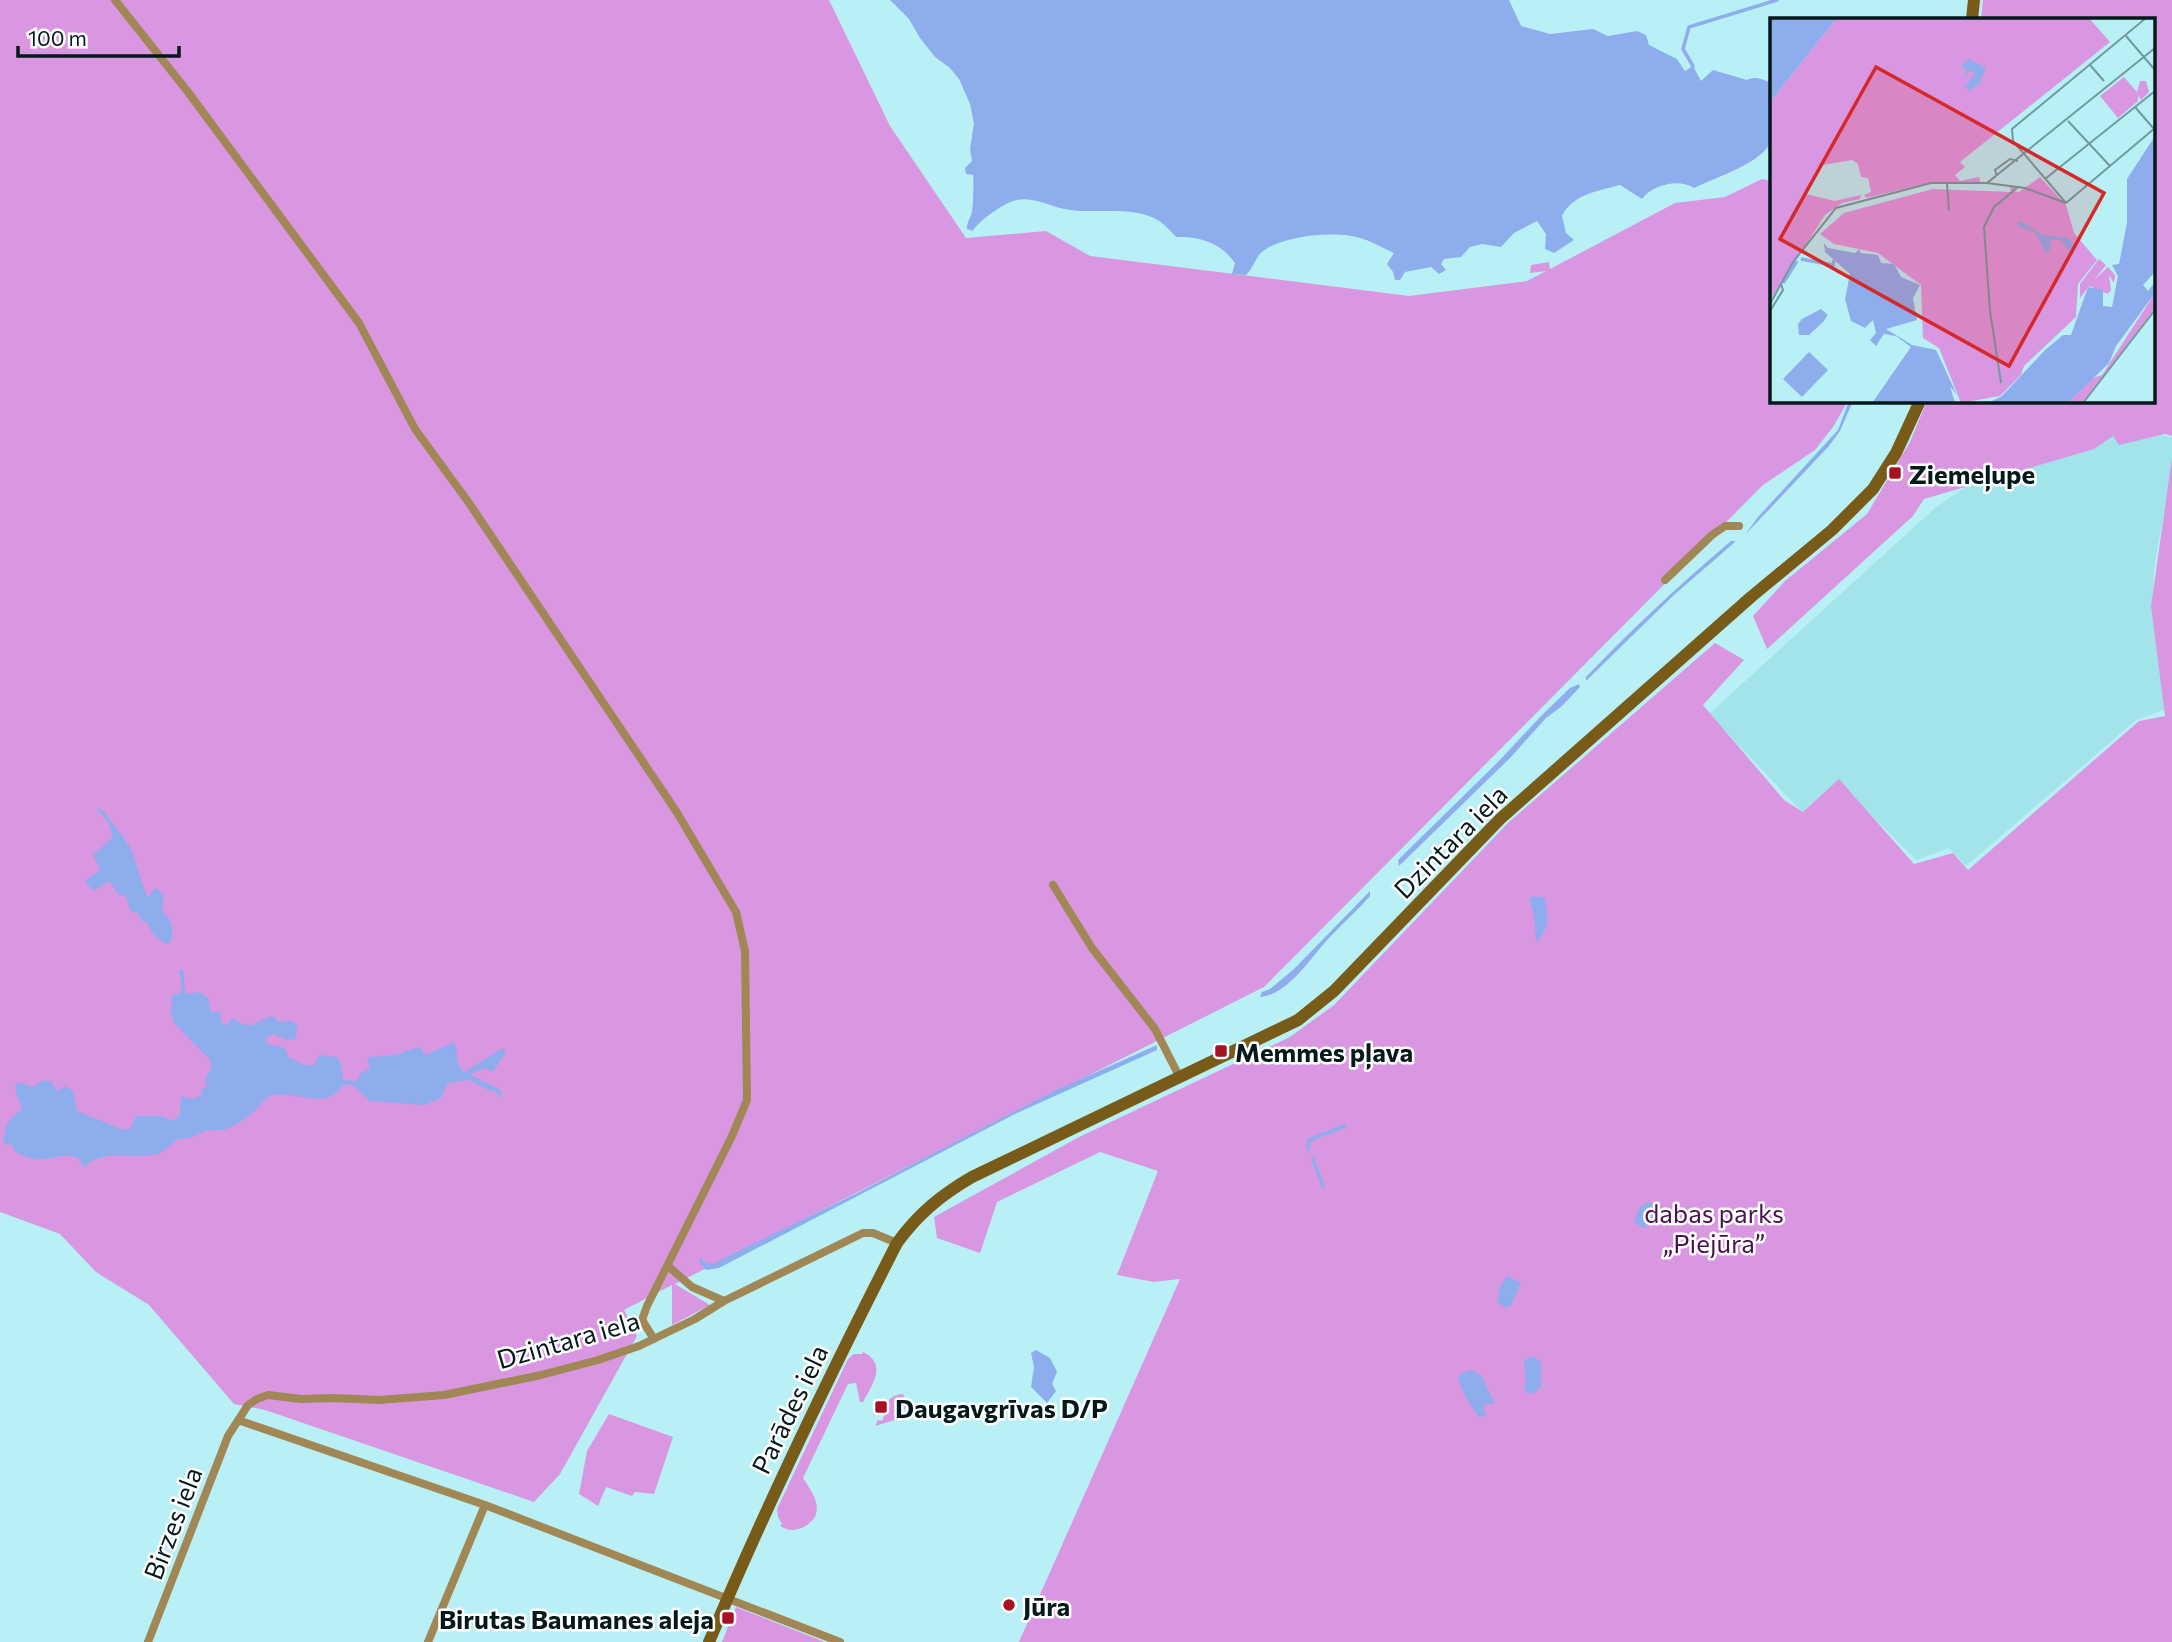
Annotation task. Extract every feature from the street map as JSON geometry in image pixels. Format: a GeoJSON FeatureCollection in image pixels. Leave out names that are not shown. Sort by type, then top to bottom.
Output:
{"type":"FeatureCollection","features":[{"type":"Feature","properties":{"kind":"street"},"geometry":{"type":"LineString","coordinates":[[115,0],[188,92],[359,323],[415,429],[469,503],[676,811],[736,912],[745,951],[747,1100],[732,1136],[647,1306],[642,1320],[654,1339]]}},
{"type":"Feature","properties":{"kind":"street"},"geometry":{"type":"LineString","coordinates":[[1972,18],[1974,0]]}},
{"type":"Feature","properties":{"kind":"street","name":"Dzintara iela"},"geometry":{"type":"LineString","coordinates":[[929,1206],[972,1177],[1298,1020],[1334,991],[1500,819],[1751,597],[1832,530],[1873,489],[1896,453],[1920,402]]}},
{"type":"Feature","properties":{"kind":"street"},"geometry":{"type":"LineString","coordinates":[[1665,580],[1712,535],[1725,526],[1740,526]]}},
{"type":"Feature","properties":{"kind":"street"},"geometry":{"type":"LineString","coordinates":[[1053,885],[1092,948],[1155,1028],[1180,1078]]}},
{"type":"Feature","properties":{"kind":"street","name":"Parādes iela"},"geometry":{"type":"LineString","coordinates":[[709,1642],[822,1391],[897,1243],[913,1221],[929,1206]]}},
{"type":"Feature","properties":{"kind":"street","name":"Dzintara iela"},"geometry":{"type":"LineString","coordinates":[[238,1420],[248,1405],[268,1395],[301,1399],[379,1400],[444,1395],[598,1360],[654,1339],[724,1301],[863,1233],[897,1243]]}},
{"type":"Feature","properties":{"kind":"street"},"geometry":{"type":"LineString","coordinates":[[668,1266],[692,1287],[724,1301]]}},
{"type":"Feature","properties":{"kind":"street"},"geometry":{"type":"LineString","coordinates":[[238,1420],[485,1505],[840,1642]]}},
{"type":"Feature","properties":{"kind":"street","name":"Birzes iela"},"geometry":{"type":"LineString","coordinates":[[148,1642],[228,1436],[238,1420]]}},
{"type":"Feature","properties":{"kind":"street"},"geometry":{"type":"LineString","coordinates":[[428,1642],[485,1505]]}},
{"type":"Feature","properties":{"kind":"shaded area"},"geometry":{"type":"Polygon","coordinates":[[[2123,429],[2172,437],[2172,467],[2154,568],[2153,592],[2166,709],[2136,720],[1966,866],[1949,848],[1916,860],[1839,783],[1803,813],[1709,714],[1935,508],[1967,486],[2123,429]]]}},
{"type":"Feature","properties":{"kind":"green space"},"geometry":{"type":"Polygon","coordinates":[[[0,0],[829,0],[890,126],[966,238],[1046,231],[1090,256],[1409,296],[1527,281],[1546,271],[1530,273],[1531,265],[1549,262],[1550,269],[1675,203],[1725,197],[1762,179],[1770,181],[1770,402],[1847,402],[1815,450],[1763,485],[1264,987],[675,1284],[710,1305],[672,1325],[672,1285],[624,1310],[637,1336],[560,1474],[534,1502],[265,1410],[234,1404],[149,1305],[96,1272],[60,1234],[0,1212],[0,0]]]}},
{"type":"Feature","properties":{"kind":"green space"},"geometry":{"type":"Polygon","coordinates":[[[1983,0],[2172,0],[2172,436],[2165,434],[2119,445],[2113,436],[2094,449],[1924,499],[1913,516],[1767,649],[1753,616],[1785,581],[1867,514],[1910,442],[1927,402],[2154,402],[2154,18],[1981,18],[1983,0]]]}},
{"type":"Feature","properties":{"kind":"green space","name":"dabas parks „Piejūra”"},"geometry":{"type":"Polygon","coordinates":[[[2172,458],[2172,1642],[1019,1642],[1180,1279],[1154,1282],[1117,1275],[1158,1171],[1100,1152],[997,1202],[980,1253],[937,1238],[934,1217],[1079,1137],[1290,1037],[1334,1005],[1508,823],[1715,643],[1744,660],[1703,705],[1784,800],[1803,812],[1839,779],[1914,864],[1953,853],[1968,870],[2139,721],[2165,716],[2151,606],[2172,458]]]}},
{"type":"Feature","properties":{"kind":"green space"},"geometry":{"type":"Polygon","coordinates":[[[863,1352],[875,1362],[876,1375],[870,1389],[863,1402],[860,1402],[856,1383],[848,1384],[803,1478],[816,1501],[815,1517],[808,1525],[799,1529],[790,1530],[780,1526],[782,1524],[777,1509],[848,1359],[863,1352]]]}},
{"type":"Feature","properties":{"kind":"green space"},"geometry":{"type":"Polygon","coordinates":[[[903,1394],[907,1403],[901,1418],[875,1426],[878,1420],[882,1421],[885,1414],[882,1412],[890,1399],[903,1394]]]}},
{"type":"Feature","properties":{"kind":"green space"},"geometry":{"type":"Polygon","coordinates":[[[609,1414],[673,1437],[654,1494],[635,1492],[632,1496],[606,1487],[598,1506],[579,1494],[587,1451],[609,1414]]]}},
{"type":"Feature","properties":{"kind":"green space"},"geometry":{"type":"Polygon","coordinates":[[[736,1607],[825,1642],[722,1642],[736,1607]]]}},
{"type":"Feature","properties":{"kind":"water"},"geometry":{"type":"Polygon","coordinates":[[[890,0],[1509,0],[1521,26],[1550,34],[1593,29],[1608,36],[1637,31],[1646,35],[1649,45],[1677,59],[1685,71],[1693,66],[1701,81],[1713,70],[1747,80],[1756,78],[1770,83],[1770,143],[1748,163],[1694,188],[1674,183],[1666,184],[1652,190],[1642,199],[1620,185],[1579,198],[1562,216],[1566,233],[1574,240],[1554,253],[1545,249],[1546,234],[1537,221],[1514,233],[1501,247],[1482,244],[1470,247],[1461,257],[1444,259],[1441,264],[1446,270],[1439,274],[1431,267],[1405,272],[1400,280],[1395,280],[1387,264],[1394,253],[1353,236],[1314,235],[1276,244],[1259,254],[1246,275],[1232,274],[1235,263],[1217,246],[1193,238],[1176,237],[1159,221],[1138,213],[1070,210],[1024,199],[1012,201],[999,208],[980,222],[973,231],[967,229],[972,212],[973,193],[973,175],[966,174],[965,168],[972,161],[970,149],[974,123],[970,104],[959,79],[935,57],[909,19],[890,0]]]}},
{"type":"Feature","properties":{"kind":"water"},"geometry":{"type":"Polygon","coordinates":[[[1849,402],[1853,402],[1840,431],[1829,446],[1745,535],[1758,517],[1838,430],[1849,402]]]}},
{"type":"Feature","properties":{"kind":"water"},"geometry":{"type":"Polygon","coordinates":[[[1731,541],[1735,541],[1675,594],[1586,681],[1586,677],[1639,624],[1731,541]]]}},
{"type":"Feature","properties":{"kind":"water"},"geometry":{"type":"Polygon","coordinates":[[[1579,684],[1580,687],[1562,706],[1546,718],[1511,757],[1399,866],[1398,860],[1542,715],[1570,688],[1579,684]]]}},
{"type":"Feature","properties":{"kind":"water"},"geometry":{"type":"Polygon","coordinates":[[[98,808],[105,813],[131,848],[147,897],[156,888],[164,895],[162,911],[172,931],[169,944],[155,936],[138,913],[130,911],[126,896],[119,895],[109,881],[94,891],[85,882],[100,869],[93,855],[112,838],[110,826],[98,808]]]}},
{"type":"Feature","properties":{"kind":"water"},"geometry":{"type":"Polygon","coordinates":[[[1370,891],[1370,896],[1291,981],[1281,989],[1260,997],[1262,992],[1270,989],[1294,969],[1370,891]]]}},
{"type":"Feature","properties":{"kind":"water"},"geometry":{"type":"Polygon","coordinates":[[[1529,898],[1545,898],[1547,917],[1544,932],[1536,943],[1534,915],[1529,898]]]}},
{"type":"Feature","properties":{"kind":"water"},"geometry":{"type":"Polygon","coordinates":[[[183,969],[187,994],[200,992],[208,998],[211,1012],[220,1012],[222,1024],[227,1025],[232,1018],[250,1025],[273,1016],[279,1022],[292,1021],[297,1025],[296,1039],[287,1040],[273,1034],[266,1038],[267,1044],[285,1048],[288,1057],[305,1065],[314,1065],[320,1055],[337,1057],[341,1064],[343,1080],[357,1081],[361,1073],[370,1068],[367,1058],[394,1055],[419,1047],[426,1055],[454,1042],[459,1065],[464,1072],[503,1048],[506,1054],[496,1068],[491,1072],[487,1068],[475,1071],[471,1075],[501,1090],[501,1099],[495,1091],[470,1080],[448,1083],[441,1098],[424,1105],[368,1101],[368,1098],[349,1084],[342,1086],[336,1094],[328,1098],[271,1096],[251,1115],[229,1128],[205,1131],[178,1139],[160,1153],[110,1156],[92,1161],[84,1168],[78,1158],[61,1156],[34,1159],[3,1143],[6,1124],[22,1108],[15,1085],[20,1082],[32,1087],[44,1080],[52,1082],[57,1091],[65,1086],[73,1091],[77,1111],[124,1130],[130,1129],[136,1116],[161,1116],[172,1121],[180,1115],[181,1096],[192,1099],[201,1096],[202,1089],[207,1086],[205,1078],[212,1068],[210,1060],[174,1023],[171,1012],[172,995],[179,994],[182,988],[179,971],[183,969]]]}},
{"type":"Feature","properties":{"kind":"water"},"geometry":{"type":"Polygon","coordinates":[[[1157,1045],[1157,1050],[1015,1114],[719,1268],[706,1270],[699,1261],[701,1257],[704,1262],[712,1264],[859,1192],[1052,1092],[1157,1045]]]}},
{"type":"Feature","properties":{"kind":"water"},"geometry":{"type":"Polygon","coordinates":[[[1649,1202],[1666,1209],[1667,1212],[1643,1228],[1635,1223],[1636,1216],[1641,1207],[1649,1202]]]}},
{"type":"Feature","properties":{"kind":"water"},"geometry":{"type":"Polygon","coordinates":[[[1508,1276],[1521,1283],[1511,1306],[1506,1308],[1498,1303],[1498,1296],[1501,1285],[1508,1276]]]}},
{"type":"Feature","properties":{"kind":"water"},"geometry":{"type":"Polygon","coordinates":[[[1036,1350],[1050,1358],[1057,1372],[1052,1384],[1056,1391],[1047,1403],[1031,1387],[1034,1367],[1031,1353],[1036,1350]]]}},
{"type":"Feature","properties":{"kind":"water"},"geometry":{"type":"Polygon","coordinates":[[[1533,1356],[1541,1362],[1541,1387],[1532,1394],[1527,1393],[1524,1388],[1524,1360],[1533,1356]]]}},
{"type":"Feature","properties":{"kind":"water"},"geometry":{"type":"Polygon","coordinates":[[[1471,1370],[1481,1375],[1495,1404],[1486,1404],[1483,1408],[1487,1415],[1479,1417],[1476,1414],[1459,1381],[1458,1377],[1462,1373],[1471,1370]]]}},
{"type":"Feature","properties":{"kind":"waterway"},"geometry":{"type":"LineString","coordinates":[[1693,66],[1683,49],[1689,27],[1777,0]]}},
{"type":"Feature","properties":{"kind":"waterway"},"geometry":{"type":"LineString","coordinates":[[1308,1149],[1309,1140],[1345,1126]]}},
{"type":"Feature","properties":{"kind":"waterway"},"geometry":{"type":"LineString","coordinates":[[1313,1159],[1323,1186]]}},
{"type":"Feature","properties":{"kind":"place","name":"Ziemeļupe"},"geometry":{"type":"Point","coordinates":[1895,473]}},
{"type":"Feature","properties":{"kind":"place","name":"Memmes pļava"},"geometry":{"type":"Point","coordinates":[1221,1051]}},
{"type":"Feature","properties":{"kind":"place","name":"Daugavgrīvas D/P"},"geometry":{"type":"Point","coordinates":[881,1407]}},
{"type":"Feature","properties":{"kind":"place","name":"Jūra"},"geometry":{"type":"Point","coordinates":[1009,1605]}},
{"type":"Feature","properties":{"kind":"place","name":"Birutas Baumanes aleja"},"geometry":{"type":"Point","coordinates":[728,1618]}}]}
